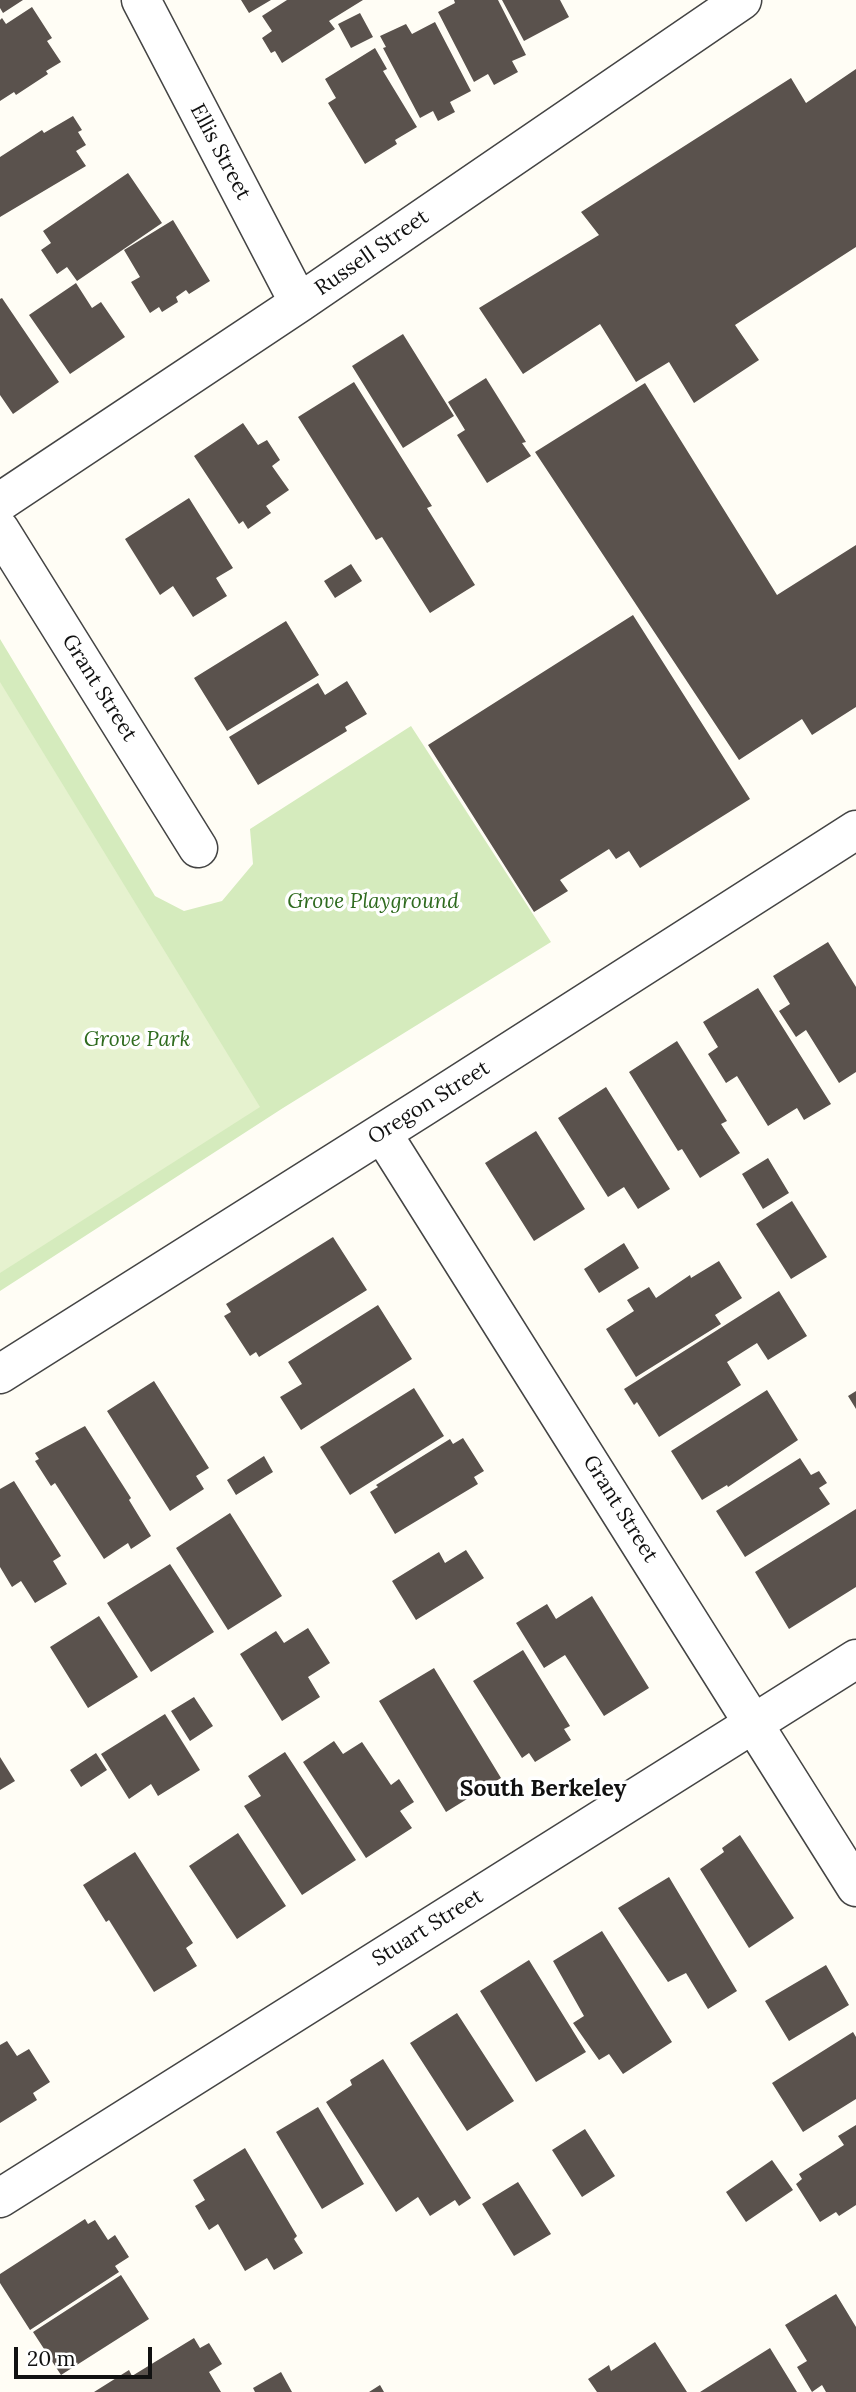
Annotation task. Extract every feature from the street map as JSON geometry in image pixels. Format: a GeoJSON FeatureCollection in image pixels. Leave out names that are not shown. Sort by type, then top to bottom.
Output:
{"type":"FeatureCollection","features":[{"type":"Feature","properties":{"kind":"street","name":"Ellis Street"},"geometry":{"type":"LineString","coordinates":[[141,0],[299,303]]}},
{"type":"Feature","properties":{"kind":"street","name":"Russell Street"},"geometry":{"type":"LineString","coordinates":[[0,502],[299,303],[742,0]]}},
{"type":"Feature","properties":{"kind":"street","name":"Grant Street"},"geometry":{"type":"LineString","coordinates":[[0,530],[198,848]]}},
{"type":"Feature","properties":{"kind":"street","name":"Oregon Street"},"geometry":{"type":"LineString","coordinates":[[0,1374],[856,830]]}},
{"type":"Feature","properties":{"kind":"street","name":"Grant Street"},"geometry":{"type":"LineString","coordinates":[[382,1133],[856,1886]]}},
{"type":"Feature","properties":{"kind":"street","name":"Stuart Street"},"geometry":{"type":"LineString","coordinates":[[0,2198],[856,1659]]}},
{"type":"Feature","properties":{"kind":"green space","name":"Grove Park"},"geometry":{"type":"Polygon","coordinates":[[[0,639],[155,896],[184,911],[222,901],[253,864],[250,829],[411,726],[551,942],[283,1108],[0,1291],[0,639]]]}},
{"type":"Feature","properties":{"kind":"green space"},"geometry":{"type":"Polygon","coordinates":[[[0,682],[260,1107],[0,1273],[0,682]]]}},
{"type":"Feature","properties":{"kind":"building"},"geometry":{"type":"Polygon","coordinates":[[[0,0],[23,0],[3,13],[0,0]]]}},
{"type":"Feature","properties":{"kind":"building"},"geometry":{"type":"Polygon","coordinates":[[[241,0],[271,0],[249,13],[241,0]]]}},
{"type":"Feature","properties":{"kind":"building"},"geometry":{"type":"Polygon","coordinates":[[[287,0],[363,0],[329,21],[335,29],[282,63],[275,51],[271,53],[262,38],[272,31],[262,16],[287,0]]]}},
{"type":"Feature","properties":{"kind":"building"},"geometry":{"type":"Polygon","coordinates":[[[454,0],[498,0],[526,55],[512,61],[518,72],[494,85],[488,74],[474,82],[438,12],[455,3],[454,0]]]}},
{"type":"Feature","properties":{"kind":"building"},"geometry":{"type":"Polygon","coordinates":[[[502,0],[560,0],[569,17],[524,41],[502,0]]]}},
{"type":"Feature","properties":{"kind":"building"},"geometry":{"type":"Polygon","coordinates":[[[32,7],[52,38],[47,41],[61,62],[16,95],[14,92],[0,101],[0,20],[2,18],[6,24],[32,7]]]}},
{"type":"Feature","properties":{"kind":"building"},"geometry":{"type":"Polygon","coordinates":[[[360,13],[373,37],[351,48],[338,24],[360,13]]]}},
{"type":"Feature","properties":{"kind":"building"},"geometry":{"type":"Polygon","coordinates":[[[435,22],[471,91],[450,102],[455,112],[438,121],[433,111],[420,118],[383,48],[386,47],[380,36],[406,24],[412,34],[435,22]]]}},
{"type":"Feature","properties":{"kind":"building"},"geometry":{"type":"Polygon","coordinates":[[[375,48],[387,69],[383,71],[417,127],[395,140],[397,144],[365,164],[328,103],[336,98],[325,79],[375,48]]]}},
{"type":"Feature","properties":{"kind":"building"},"geometry":{"type":"Polygon","coordinates":[[[856,69],[856,247],[735,325],[759,360],[694,403],[669,362],[636,382],[600,324],[523,374],[479,308],[599,235],[581,212],[791,78],[806,103],[856,69]]]}},
{"type":"Feature","properties":{"kind":"building"},"geometry":{"type":"Polygon","coordinates":[[[73,116],[82,130],[78,132],[86,145],[76,151],[86,166],[0,217],[0,157],[42,130],[44,133],[73,116]]]}},
{"type":"Feature","properties":{"kind":"building"},"geometry":{"type":"Polygon","coordinates":[[[128,173],[162,223],[77,281],[67,267],[57,274],[41,250],[51,243],[43,231],[128,173]]]}},
{"type":"Feature","properties":{"kind":"building"},"geometry":{"type":"Polygon","coordinates":[[[173,220],[210,281],[189,294],[186,290],[176,297],[178,302],[162,312],[159,307],[150,313],[131,282],[140,277],[124,250],[173,220]]]}},
{"type":"Feature","properties":{"kind":"building"},"geometry":{"type":"Polygon","coordinates":[[[76,283],[92,308],[101,302],[125,337],[70,374],[29,315],[76,283]]]}},
{"type":"Feature","properties":{"kind":"building"},"geometry":{"type":"Polygon","coordinates":[[[2,298],[59,382],[13,414],[0,395],[2,298]]]}},
{"type":"Feature","properties":{"kind":"building"},"geometry":{"type":"Polygon","coordinates":[[[403,334],[454,416],[403,448],[352,366],[403,334]]]}},
{"type":"Feature","properties":{"kind":"building"},"geometry":{"type":"Polygon","coordinates":[[[486,378],[526,442],[522,443],[531,456],[487,483],[457,435],[465,430],[448,402],[486,378]]]}},
{"type":"Feature","properties":{"kind":"building"},"geometry":{"type":"Polygon","coordinates":[[[354,382],[432,506],[427,508],[475,585],[430,613],[382,537],[376,540],[298,417],[354,382]]]}},
{"type":"Feature","properties":{"kind":"building"},"geometry":{"type":"Polygon","coordinates":[[[645,383],[777,595],[856,545],[856,707],[812,735],[802,719],[739,760],[535,452],[645,383]]]}},
{"type":"Feature","properties":{"kind":"building"},"geometry":{"type":"Polygon","coordinates":[[[243,423],[258,445],[267,440],[280,460],[272,466],[289,490],[266,506],[271,513],[248,529],[243,521],[239,524],[194,456],[243,423]]]}},
{"type":"Feature","properties":{"kind":"building"},"geometry":{"type":"Polygon","coordinates":[[[189,498],[233,568],[216,578],[227,596],[193,617],[173,586],[160,595],[125,539],[189,498]]]}},
{"type":"Feature","properties":{"kind":"building"},"geometry":{"type":"Polygon","coordinates":[[[351,564],[362,581],[335,598],[324,581],[351,564]]]}},
{"type":"Feature","properties":{"kind":"building"},"geometry":{"type":"Polygon","coordinates":[[[633,615],[750,799],[640,868],[629,851],[616,859],[609,849],[560,880],[568,891],[534,912],[428,745],[633,615]]]}},
{"type":"Feature","properties":{"kind":"building"},"geometry":{"type":"Polygon","coordinates":[[[286,621],[319,675],[227,731],[194,678],[286,621]]]}},
{"type":"Feature","properties":{"kind":"building"},"geometry":{"type":"Polygon","coordinates":[[[347,681],[367,714],[345,727],[347,731],[258,785],[229,737],[318,683],[325,695],[347,681]]]}},
{"type":"Feature","properties":{"kind":"building"},"geometry":{"type":"Polygon","coordinates":[[[828,942],[856,987],[856,1072],[839,1083],[806,1030],[796,1037],[779,1011],[790,1004],[773,976],[828,942]]]}},
{"type":"Feature","properties":{"kind":"building"},"geometry":{"type":"Polygon","coordinates":[[[758,988],[831,1104],[804,1120],[797,1108],[768,1126],[737,1076],[726,1083],[708,1054],[718,1047],[703,1022],[758,988]]]}},
{"type":"Feature","properties":{"kind":"building"},"geometry":{"type":"Polygon","coordinates":[[[677,1041],[727,1121],[721,1124],[740,1153],[700,1178],[682,1149],[678,1151],[629,1072],[677,1041]]]}},
{"type":"Feature","properties":{"kind":"building"},"geometry":{"type":"Polygon","coordinates":[[[606,1087],[670,1189],[638,1209],[624,1187],[608,1197],[558,1118],[606,1087]]]}},
{"type":"Feature","properties":{"kind":"building"},"geometry":{"type":"Polygon","coordinates":[[[536,1131],[585,1209],[534,1241],[485,1163],[536,1131]]]}},
{"type":"Feature","properties":{"kind":"building"},"geometry":{"type":"Polygon","coordinates":[[[768,1158],[789,1193],[763,1209],[742,1174],[768,1158]]]}},
{"type":"Feature","properties":{"kind":"building"},"geometry":{"type":"Polygon","coordinates":[[[792,1201],[827,1257],[791,1279],[756,1224],[792,1201]]]}},
{"type":"Feature","properties":{"kind":"building"},"geometry":{"type":"Polygon","coordinates":[[[333,1237],[367,1290],[259,1357],[256,1352],[250,1356],[224,1316],[231,1312],[226,1304],[333,1237]]]}},
{"type":"Feature","properties":{"kind":"building"},"geometry":{"type":"Polygon","coordinates":[[[624,1243],[639,1268],[599,1293],[584,1269],[624,1243]]]}},
{"type":"Feature","properties":{"kind":"building"},"geometry":{"type":"Polygon","coordinates":[[[719,1261],[742,1298],[715,1315],[721,1324],[636,1377],[606,1329],[634,1311],[627,1300],[649,1287],[656,1298],[690,1275],[691,1278],[719,1261]]]}},
{"type":"Feature","properties":{"kind":"building"},"geometry":{"type":"Polygon","coordinates":[[[779,1291],[807,1336],[768,1360],[757,1343],[727,1362],[741,1385],[659,1437],[637,1402],[634,1405],[624,1389],[779,1291]]]}},
{"type":"Feature","properties":{"kind":"building"},"geometry":{"type":"Polygon","coordinates":[[[378,1305],[412,1359],[301,1430],[280,1397],[302,1384],[288,1362],[378,1305]]]}},
{"type":"Feature","properties":{"kind":"building"},"geometry":{"type":"Polygon","coordinates":[[[154,1381],[209,1468],[196,1476],[204,1489],[170,1511],[107,1411],[154,1381]]]}},
{"type":"Feature","properties":{"kind":"building"},"geometry":{"type":"Polygon","coordinates":[[[414,1388],[444,1436],[350,1495],[320,1447],[414,1388]]]}},
{"type":"Feature","properties":{"kind":"building"},"geometry":{"type":"Polygon","coordinates":[[[767,1390],[798,1440],[728,1487],[727,1485],[702,1500],[671,1451],[767,1390]]]}},
{"type":"Feature","properties":{"kind":"building"},"geometry":{"type":"Polygon","coordinates":[[[856,1391],[856,1409],[848,1396],[856,1391]]]}},
{"type":"Feature","properties":{"kind":"building"},"geometry":{"type":"Polygon","coordinates":[[[85,1426],[131,1498],[129,1500],[151,1536],[131,1549],[128,1543],[104,1559],[55,1483],[51,1486],[35,1461],[39,1459],[35,1453],[85,1426]]]}},
{"type":"Feature","properties":{"kind":"building"},"geometry":{"type":"Polygon","coordinates":[[[463,1438],[484,1471],[474,1477],[478,1484],[395,1534],[370,1492],[378,1487],[376,1485],[450,1439],[453,1444],[463,1438]]]}},
{"type":"Feature","properties":{"kind":"building"},"geometry":{"type":"Polygon","coordinates":[[[264,1456],[273,1472],[236,1495],[227,1480],[264,1456]]]}},
{"type":"Feature","properties":{"kind":"building"},"geometry":{"type":"Polygon","coordinates":[[[800,1458],[811,1475],[819,1471],[827,1483],[819,1488],[830,1504],[745,1557],[716,1511],[800,1458]]]}},
{"type":"Feature","properties":{"kind":"building"},"geometry":{"type":"Polygon","coordinates":[[[14,1481],[61,1556],[53,1561],[67,1584],[35,1603],[21,1581],[12,1587],[0,1567],[0,1489],[14,1481]]]}},
{"type":"Feature","properties":{"kind":"building"},"geometry":{"type":"Polygon","coordinates":[[[856,1509],[856,1587],[789,1629],[755,1572],[856,1509]]]}},
{"type":"Feature","properties":{"kind":"building"},"geometry":{"type":"Polygon","coordinates":[[[230,1513],[282,1596],[228,1630],[176,1548],[230,1513]]]}},
{"type":"Feature","properties":{"kind":"building"},"geometry":{"type":"Polygon","coordinates":[[[466,1550],[484,1578],[416,1620],[392,1581],[439,1552],[445,1563],[466,1550]]]}},
{"type":"Feature","properties":{"kind":"building"},"geometry":{"type":"Polygon","coordinates":[[[170,1564],[214,1632],[151,1672],[107,1603],[170,1564]]]}},
{"type":"Feature","properties":{"kind":"building"},"geometry":{"type":"Polygon","coordinates":[[[592,1596],[649,1688],[604,1716],[565,1655],[544,1668],[516,1623],[547,1604],[556,1619],[592,1596]]]}},
{"type":"Feature","properties":{"kind":"building"},"geometry":{"type":"Polygon","coordinates":[[[99,1616],[138,1677],[88,1708],[50,1647],[99,1616]]]}},
{"type":"Feature","properties":{"kind":"building"},"geometry":{"type":"Polygon","coordinates":[[[308,1628],[330,1663],[308,1677],[320,1697],[282,1721],[240,1654],[276,1631],[284,1643],[308,1628]]]}},
{"type":"Feature","properties":{"kind":"building"},"geometry":{"type":"Polygon","coordinates":[[[523,1650],[570,1726],[564,1729],[571,1740],[535,1762],[529,1753],[522,1758],[473,1681],[523,1650]]]}},
{"type":"Feature","properties":{"kind":"building"},"geometry":{"type":"Polygon","coordinates":[[[434,1668],[501,1778],[446,1812],[379,1701],[434,1668]]]}},
{"type":"Feature","properties":{"kind":"building"},"geometry":{"type":"Polygon","coordinates":[[[194,1697],[213,1726],[190,1741],[171,1711],[194,1697]]]}},
{"type":"Feature","properties":{"kind":"building"},"geometry":{"type":"Polygon","coordinates":[[[165,1714],[200,1770],[158,1796],[151,1784],[129,1799],[101,1754],[165,1714]]]}},
{"type":"Feature","properties":{"kind":"building"},"geometry":{"type":"Polygon","coordinates":[[[334,1741],[343,1754],[362,1742],[391,1785],[399,1779],[414,1802],[400,1811],[412,1828],[366,1858],[303,1762],[334,1741]]]}},
{"type":"Feature","properties":{"kind":"building"},"geometry":{"type":"Polygon","coordinates":[[[285,1752],[356,1860],[302,1895],[244,1806],[261,1796],[248,1776],[285,1752]]]}},
{"type":"Feature","properties":{"kind":"building"},"geometry":{"type":"Polygon","coordinates":[[[96,1753],[107,1770],[81,1787],[70,1770],[96,1753]]]}},
{"type":"Feature","properties":{"kind":"building"},"geometry":{"type":"Polygon","coordinates":[[[0,1757],[15,1781],[0,1790],[0,1757]]]}},
{"type":"Feature","properties":{"kind":"building"},"geometry":{"type":"Polygon","coordinates":[[[238,1833],[286,1906],[237,1939],[189,1866],[238,1833]]]}},
{"type":"Feature","properties":{"kind":"building"},"geometry":{"type":"Polygon","coordinates":[[[740,1835],[794,1918],[749,1948],[700,1869],[724,1852],[722,1848],[740,1835]]]}},
{"type":"Feature","properties":{"kind":"building"},"geometry":{"type":"Polygon","coordinates":[[[135,1852],[193,1943],[186,1948],[197,1966],[154,1992],[109,1920],[106,1922],[83,1885],[135,1852]]]}},
{"type":"Feature","properties":{"kind":"building"},"geometry":{"type":"Polygon","coordinates":[[[669,1877],[737,1991],[708,2009],[686,1973],[668,1982],[618,1908],[669,1877]]]}},
{"type":"Feature","properties":{"kind":"building"},"geometry":{"type":"Polygon","coordinates":[[[602,1931],[672,2042],[623,2074],[609,2054],[599,2060],[573,2023],[584,2016],[553,1961],[602,1931]]]}},
{"type":"Feature","properties":{"kind":"building"},"geometry":{"type":"Polygon","coordinates":[[[529,1960],[586,2052],[536,2082],[480,1991],[529,1960]]]}},
{"type":"Feature","properties":{"kind":"building"},"geometry":{"type":"Polygon","coordinates":[[[826,1965],[849,2005],[789,2041],[765,2001],[826,1965]]]}},
{"type":"Feature","properties":{"kind":"building"},"geometry":{"type":"Polygon","coordinates":[[[457,2013],[514,2101],[467,2131],[410,2043],[457,2013]]]}},
{"type":"Feature","properties":{"kind":"building"},"geometry":{"type":"Polygon","coordinates":[[[853,2032],[856,2037],[856,2099],[803,2132],[772,2083],[853,2032]]]}},
{"type":"Feature","properties":{"kind":"building"},"geometry":{"type":"Polygon","coordinates":[[[7,2041],[17,2056],[29,2049],[50,2082],[33,2093],[37,2100],[0,2123],[0,2045],[7,2041]]]}},
{"type":"Feature","properties":{"kind":"building"},"geometry":{"type":"Polygon","coordinates":[[[383,2059],[471,2198],[459,2206],[455,2200],[430,2216],[418,2197],[396,2212],[326,2102],[352,2085],[350,2080],[383,2059]]]}},
{"type":"Feature","properties":{"kind":"building"},"geometry":{"type":"Polygon","coordinates":[[[318,2107],[364,2184],[322,2209],[276,2132],[318,2107]]]}},
{"type":"Feature","properties":{"kind":"building"},"geometry":{"type":"Polygon","coordinates":[[[856,2125],[856,2205],[839,2216],[836,2212],[820,2222],[796,2184],[802,2179],[799,2174],[844,2145],[838,2136],[856,2125]]]}},
{"type":"Feature","properties":{"kind":"building"},"geometry":{"type":"Polygon","coordinates":[[[585,2129],[615,2176],[582,2197],[552,2150],[585,2129]]]}},
{"type":"Feature","properties":{"kind":"building"},"geometry":{"type":"Polygon","coordinates":[[[245,2148],[297,2236],[294,2239],[303,2253],[274,2270],[267,2258],[245,2271],[218,2224],[209,2230],[195,2206],[205,2200],[193,2180],[245,2148]]]}},
{"type":"Feature","properties":{"kind":"building"},"geometry":{"type":"Polygon","coordinates":[[[772,2160],[793,2190],[746,2222],[726,2192],[772,2160]]]}},
{"type":"Feature","properties":{"kind":"building"},"geometry":{"type":"Polygon","coordinates":[[[518,2182],[551,2234],[514,2256],[482,2204],[518,2182]]]}},
{"type":"Feature","properties":{"kind":"building"},"geometry":{"type":"Polygon","coordinates":[[[85,2219],[88,2224],[95,2220],[108,2240],[115,2235],[129,2257],[115,2266],[119,2272],[30,2330],[0,2283],[0,2274],[85,2219]]]}},
{"type":"Feature","properties":{"kind":"building"},"geometry":{"type":"Polygon","coordinates":[[[121,2275],[149,2319],[61,2375],[33,2332],[121,2275]]]}},
{"type":"Feature","properties":{"kind":"building"},"geometry":{"type":"Polygon","coordinates":[[[836,2294],[856,2327],[856,2392],[826,2392],[822,2385],[812,2392],[797,2367],[807,2361],[785,2325],[836,2294]]]}},
{"type":"Feature","properties":{"kind":"building"},"geometry":{"type":"Polygon","coordinates":[[[194,2338],[200,2348],[209,2343],[222,2364],[209,2372],[221,2392],[94,2392],[129,2370],[132,2376],[194,2338]]]}},
{"type":"Feature","properties":{"kind":"building"},"geometry":{"type":"Polygon","coordinates":[[[655,2342],[687,2392],[597,2392],[588,2379],[609,2365],[611,2371],[655,2342]]]}},
{"type":"Feature","properties":{"kind":"building"},"geometry":{"type":"Polygon","coordinates":[[[770,2348],[797,2392],[700,2392],[770,2348]]]}},
{"type":"Feature","properties":{"kind":"building"},"geometry":{"type":"Polygon","coordinates":[[[281,2372],[292,2392],[255,2392],[253,2388],[281,2372]]]}},
{"type":"Feature","properties":{"kind":"building"},"geometry":{"type":"Polygon","coordinates":[[[380,2385],[384,2392],[369,2392],[380,2385]]]}},
{"type":"Feature","properties":{"kind":"district","name":"South Berkeley"},"geometry":{"type":"Point","coordinates":[543,1789]}},
{"type":"Feature","properties":{"kind":"park label","name":"Grove Playground"},"geometry":{"type":"Point","coordinates":[373,902]}}]}
